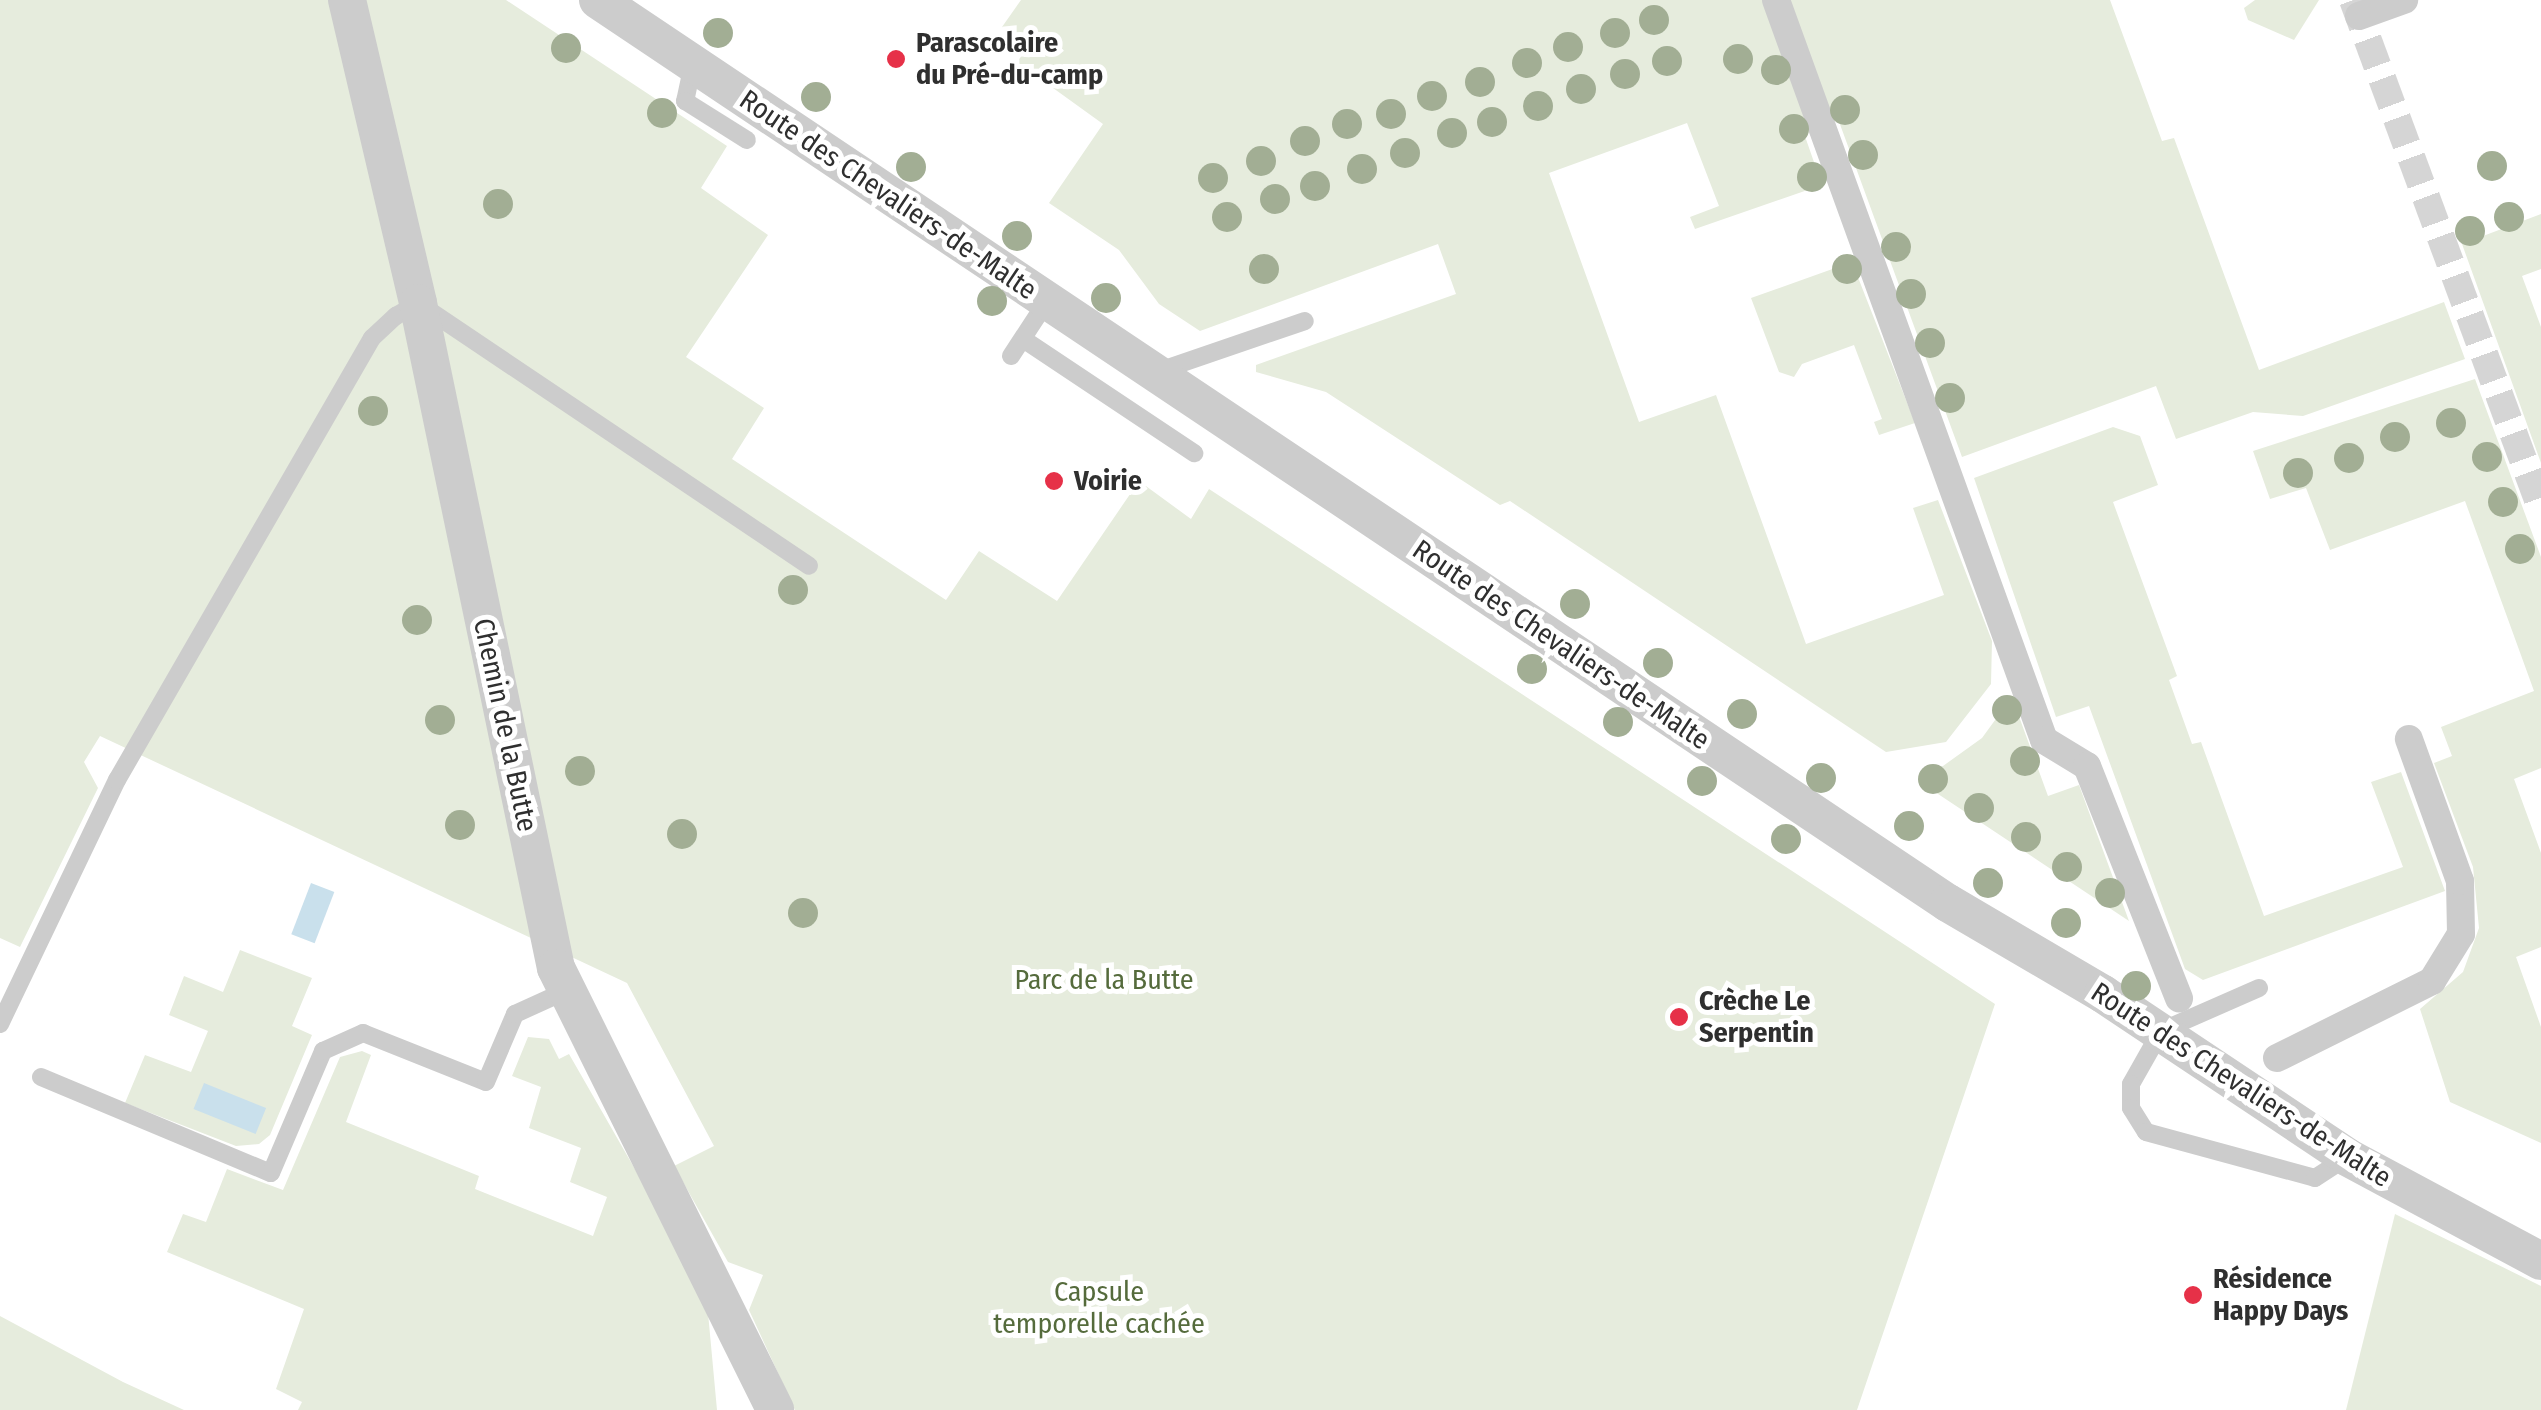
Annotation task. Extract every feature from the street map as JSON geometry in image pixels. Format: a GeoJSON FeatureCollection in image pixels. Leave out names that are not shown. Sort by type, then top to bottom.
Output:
{"type":"FeatureCollection","features":[{"type":"Feature","properties":{"kind":"street","name":"Chemin de la Butte"},"geometry":{"type":"LineString","coordinates":[[347,0],[418,303],[556,968],[762,1404]]}},
{"type":"Feature","properties":{"kind":"street","name":"Route des Chevaliers-de-Malte"},"geometry":{"type":"LineString","coordinates":[[598,0],[1869,851],[2161,1032],[2347,1157],[2541,1262]]}},
{"type":"Feature","properties":{"kind":"street"},"geometry":{"type":"LineString","coordinates":[[1776,0],[2044,740],[2087,766],[2179,998]]}},
{"type":"Feature","properties":{"kind":"street"},"geometry":{"type":"LineString","coordinates":[[2359,16],[2404,0]]}},
{"type":"Feature","properties":{"kind":"street"},"geometry":{"type":"LineString","coordinates":[[2277,1058],[2432,981],[2461,934],[2460,881],[2408,738]]}},
{"type":"Feature","properties":{"kind":"lane"},"geometry":{"type":"LineString","coordinates":[[693,64],[685,101],[747,140]]}},
{"type":"Feature","properties":{"kind":"lane"},"geometry":{"type":"LineString","coordinates":[[1012,356],[1047,301]]}},
{"type":"Feature","properties":{"kind":"lane"},"geometry":{"type":"LineString","coordinates":[[0,1024],[116,780],[363,355],[396,316],[418,303],[809,566]]}},
{"type":"Feature","properties":{"kind":"lane"},"geometry":{"type":"LineString","coordinates":[[1154,373],[1305,322]]}},
{"type":"Feature","properties":{"kind":"lane"},"geometry":{"type":"LineString","coordinates":[[1023,339],[1194,453]]}},
{"type":"Feature","properties":{"kind":"lane"},"geometry":{"type":"LineString","coordinates":[[2259,988],[2161,1032],[2131,1084],[2131,1108],[2146,1132],[2315,1178],[2347,1157]]}},
{"type":"Feature","properties":{"kind":"lane"},"geometry":{"type":"LineString","coordinates":[[40,1076],[271,1173],[323,1051],[363,1033],[486,1082],[515,1014],[568,990]]}},
{"type":"Feature","properties":{"kind":"green space","name":"Parc de la Butte"},"geometry":{"type":"Polygon","coordinates":[[[0,0],[506,0],[727,146],[701,188],[768,235],[686,357],[764,408],[732,459],[946,600],[979,551],[1057,601],[1139,481],[1191,519],[1209,489],[1995,1004],[1857,1410],[795,1410],[749,1310],[763,1275],[728,1262],[674,1166],[714,1146],[627,983],[100,736],[84,762],[98,788],[20,947],[0,938],[0,0]]]}},
{"type":"Feature","properties":{"kind":"green space"},"geometry":{"type":"Polygon","coordinates":[[[1021,0],[2110,0],[2162,141],[2174,138],[2259,370],[2444,302],[2465,359],[2303,416],[2253,412],[2176,439],[2156,386],[1962,457],[1834,108],[1800,122],[1822,185],[1695,229],[1690,217],[1719,206],[1687,123],[1549,173],[1639,422],[1716,395],[1806,644],[1944,595],[1913,508],[1938,500],[1992,641],[1991,684],[1946,742],[1886,752],[1510,501],[1500,505],[1326,392],[1256,372],[1256,365],[1456,294],[1438,244],[1200,331],[1159,304],[1119,250],[1049,203],[1103,124],[1017,62],[1029,46],[1002,27],[1021,0]]]}},
{"type":"Feature","properties":{"kind":"green space"},"geometry":{"type":"Polygon","coordinates":[[[2255,0],[2319,0],[2294,40],[2248,20],[2244,8],[2255,0]]]}},
{"type":"Feature","properties":{"kind":"green space"},"geometry":{"type":"Polygon","coordinates":[[[2541,214],[2541,269],[2522,276],[2541,327],[2541,463],[2462,244],[2541,214]]]}},
{"type":"Feature","properties":{"kind":"green space"},"geometry":{"type":"Polygon","coordinates":[[[1852,262],[1915,423],[1879,435],[1874,422],[1882,419],[1854,345],[1802,364],[1794,377],[1779,372],[1751,298],[1852,262]]]}},
{"type":"Feature","properties":{"kind":"green space"},"geometry":{"type":"Polygon","coordinates":[[[2475,379],[2541,557],[2541,768],[2514,779],[2541,853],[2541,947],[2516,957],[2541,1027],[2541,1143],[2450,1102],[2420,1009],[2463,972],[2479,928],[2473,867],[2434,763],[2452,756],[2441,727],[2534,691],[2465,501],[2330,550],[2306,488],[2270,499],[2253,451],[2475,379]]]}},
{"type":"Feature","properties":{"kind":"green space"},"geometry":{"type":"Polygon","coordinates":[[[2113,427],[2140,436],[2158,485],[2113,502],[2177,676],[2169,680],[2192,744],[2201,742],[2264,916],[2403,867],[2371,782],[2401,772],[2445,891],[2203,980],[2185,969],[2089,706],[2056,717],[1974,478],[2113,427]]]}},
{"type":"Feature","properties":{"kind":"green space"},"geometry":{"type":"Polygon","coordinates":[[[2006,705],[2017,711],[2048,796],[2079,785],[2129,921],[1920,782],[1920,773],[1943,766],[1982,738],[2006,705]]]}},
{"type":"Feature","properties":{"kind":"green space"},"geometry":{"type":"Polygon","coordinates":[[[240,950],[312,978],[292,1026],[312,1035],[270,1135],[259,1144],[236,1146],[125,1103],[145,1055],[191,1072],[208,1031],[169,1015],[184,976],[223,992],[240,950]]]}},
{"type":"Feature","properties":{"kind":"green space"},"geometry":{"type":"Polygon","coordinates":[[[528,1037],[549,1039],[559,1059],[569,1054],[679,1246],[707,1302],[717,1410],[298,1410],[302,1402],[276,1389],[304,1309],[167,1252],[183,1214],[206,1222],[227,1169],[283,1190],[340,1057],[362,1051],[371,1055],[346,1122],[479,1176],[475,1189],[593,1236],[607,1197],[570,1182],[581,1148],[529,1128],[541,1087],[512,1076],[528,1037]]]}},
{"type":"Feature","properties":{"kind":"green space"},"geometry":{"type":"Polygon","coordinates":[[[2395,1214],[2541,1286],[2541,1410],[2346,1410],[2395,1214]]]}},
{"type":"Feature","properties":{"kind":"green space"},"geometry":{"type":"Polygon","coordinates":[[[0,1316],[123,1382],[184,1410],[0,1410],[0,1316]]]}},
{"type":"Feature","properties":{"kind":"water"},"geometry":{"type":"Polygon","coordinates":[[[311,883],[334,892],[315,943],[291,934],[311,883]]]}},
{"type":"Feature","properties":{"kind":"water"},"geometry":{"type":"Polygon","coordinates":[[[204,1083],[266,1108],[256,1134],[194,1109],[204,1083]]]}},
{"type":"Feature","properties":{"kind":"tunnel"},"geometry":{"type":"LineString","coordinates":[[2353,0],[2541,508]]}},
{"type":"Feature","properties":{"kind":"place","name":"Parascolaire du Pré-du-camp"},"geometry":{"type":"Point","coordinates":[896,59]}},
{"type":"Feature","properties":{"kind":"place","name":"Voirie"},"geometry":{"type":"Point","coordinates":[1054,481]}},
{"type":"Feature","properties":{"kind":"place","name":"Crèche Le Serpentin"},"geometry":{"type":"Point","coordinates":[1679,1017]}},
{"type":"Feature","properties":{"kind":"place","name":"Résidence Happy Days"},"geometry":{"type":"Point","coordinates":[2193,1295]}},
{"type":"Feature","properties":{"kind":"park label","name":"Capsule temporelle cachée"},"geometry":{"type":"Point","coordinates":[1099,1308]}}]}
